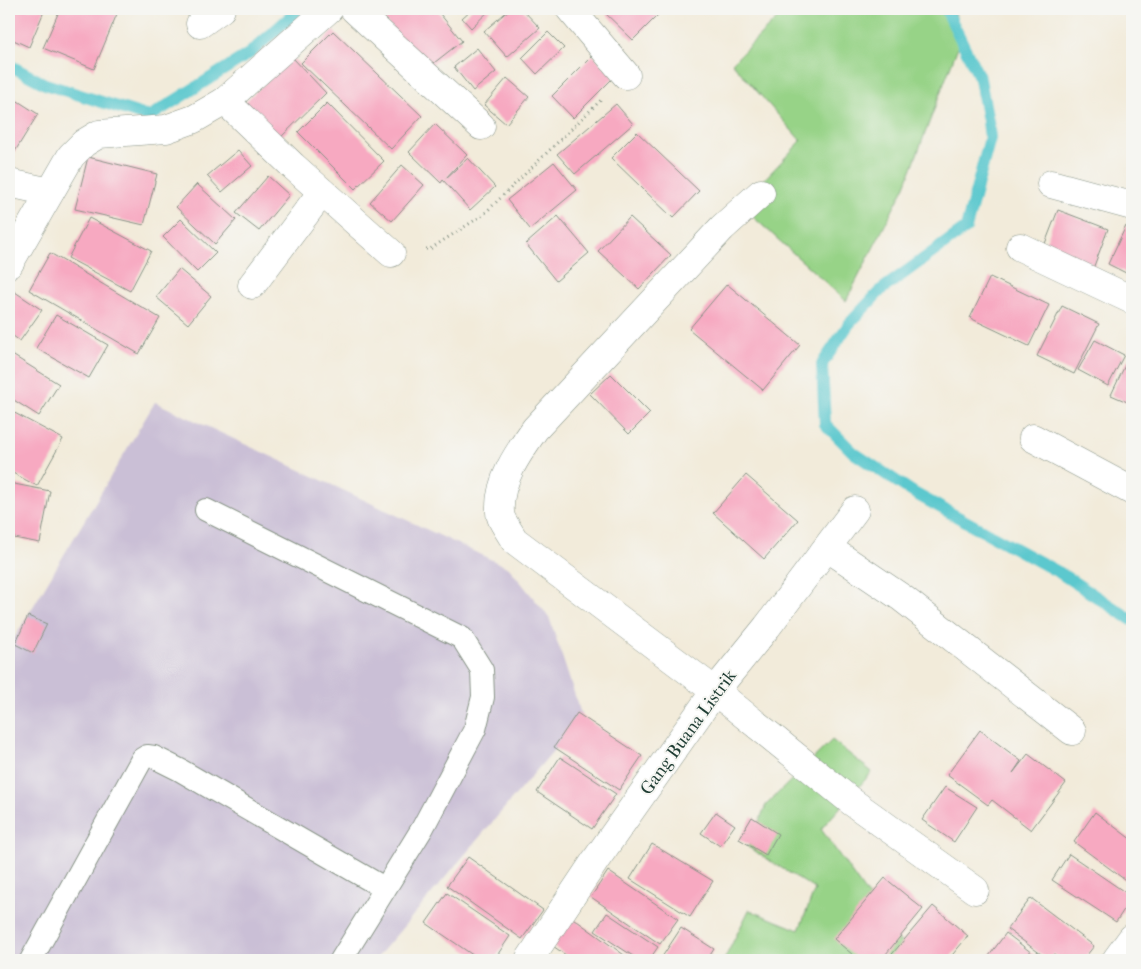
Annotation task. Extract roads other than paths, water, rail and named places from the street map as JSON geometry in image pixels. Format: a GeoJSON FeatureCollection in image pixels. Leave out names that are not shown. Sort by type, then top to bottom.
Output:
{"type":"FeatureCollection","features":[{"type":"Feature","properties":{"kind":"street"},"geometry":{"type":"LineString","coordinates":[[9,264],[71,156],[84,143],[98,134],[166,129],[194,119],[225,101],[329,9]]}},
{"type":"Feature","properties":{"kind":"street"},"geometry":{"type":"LineString","coordinates":[[354,9],[481,126]]}},
{"type":"Feature","properties":{"kind":"street"},"geometry":{"type":"LineString","coordinates":[[570,9],[626,75]]}},
{"type":"Feature","properties":{"kind":"street"},"geometry":{"type":"LineString","coordinates":[[225,101],[322,192],[391,253]]}},
{"type":"Feature","properties":{"kind":"street"},"geometry":{"type":"LineString","coordinates":[[9,183],[50,192]]}},
{"type":"Feature","properties":{"kind":"street"},"geometry":{"type":"LineString","coordinates":[[1051,184],[1132,206]]}},
{"type":"Feature","properties":{"kind":"street"},"geometry":{"type":"LineString","coordinates":[[252,284],[322,192]]}},
{"type":"Feature","properties":{"kind":"street"},"geometry":{"type":"LineString","coordinates":[[761,193],[722,228],[535,429],[514,458],[505,482],[499,513],[514,540],[715,691],[852,802],[976,890]]}},
{"type":"Feature","properties":{"kind":"street"},"geometry":{"type":"LineString","coordinates":[[1020,247],[1132,300]]}},
{"type":"Feature","properties":{"kind":"street"},"geometry":{"type":"LineString","coordinates":[[1033,438],[1132,491]]}},
{"type":"Feature","properties":{"kind":"street","name":"Gang Buana Listrik"},"geometry":{"type":"LineString","coordinates":[[529,960],[595,861],[715,691],[828,548],[855,510]]}},
{"type":"Feature","properties":{"kind":"street"},"geometry":{"type":"LineString","coordinates":[[828,548],[902,598],[999,676],[1072,731]]}},
{"type":"Feature","properties":{"kind":"street"},"geometry":{"type":"LineString","coordinates":[[1116,960],[1132,938]]}},
{"type":"Feature","properties":{"kind":"lane"},"geometry":{"type":"LineString","coordinates":[[206,510],[462,638],[482,670],[484,697],[475,730],[422,829],[341,960]]}},
{"type":"Feature","properties":{"kind":"lane"},"geometry":{"type":"LineString","coordinates":[[32,960],[142,759],[147,756],[154,757],[180,770],[384,888]]}},
{"type":"Feature","properties":{"kind":"waterway"},"geometry":{"type":"LineString","coordinates":[[9,65],[45,84],[149,117],[250,53],[299,9]]}},
{"type":"Feature","properties":{"kind":"waterway"},"geometry":{"type":"LineString","coordinates":[[946,9],[980,79],[990,138],[966,228],[881,290],[849,324],[822,364],[825,424],[854,453],[914,493],[1060,573],[1132,620]]}}]}
